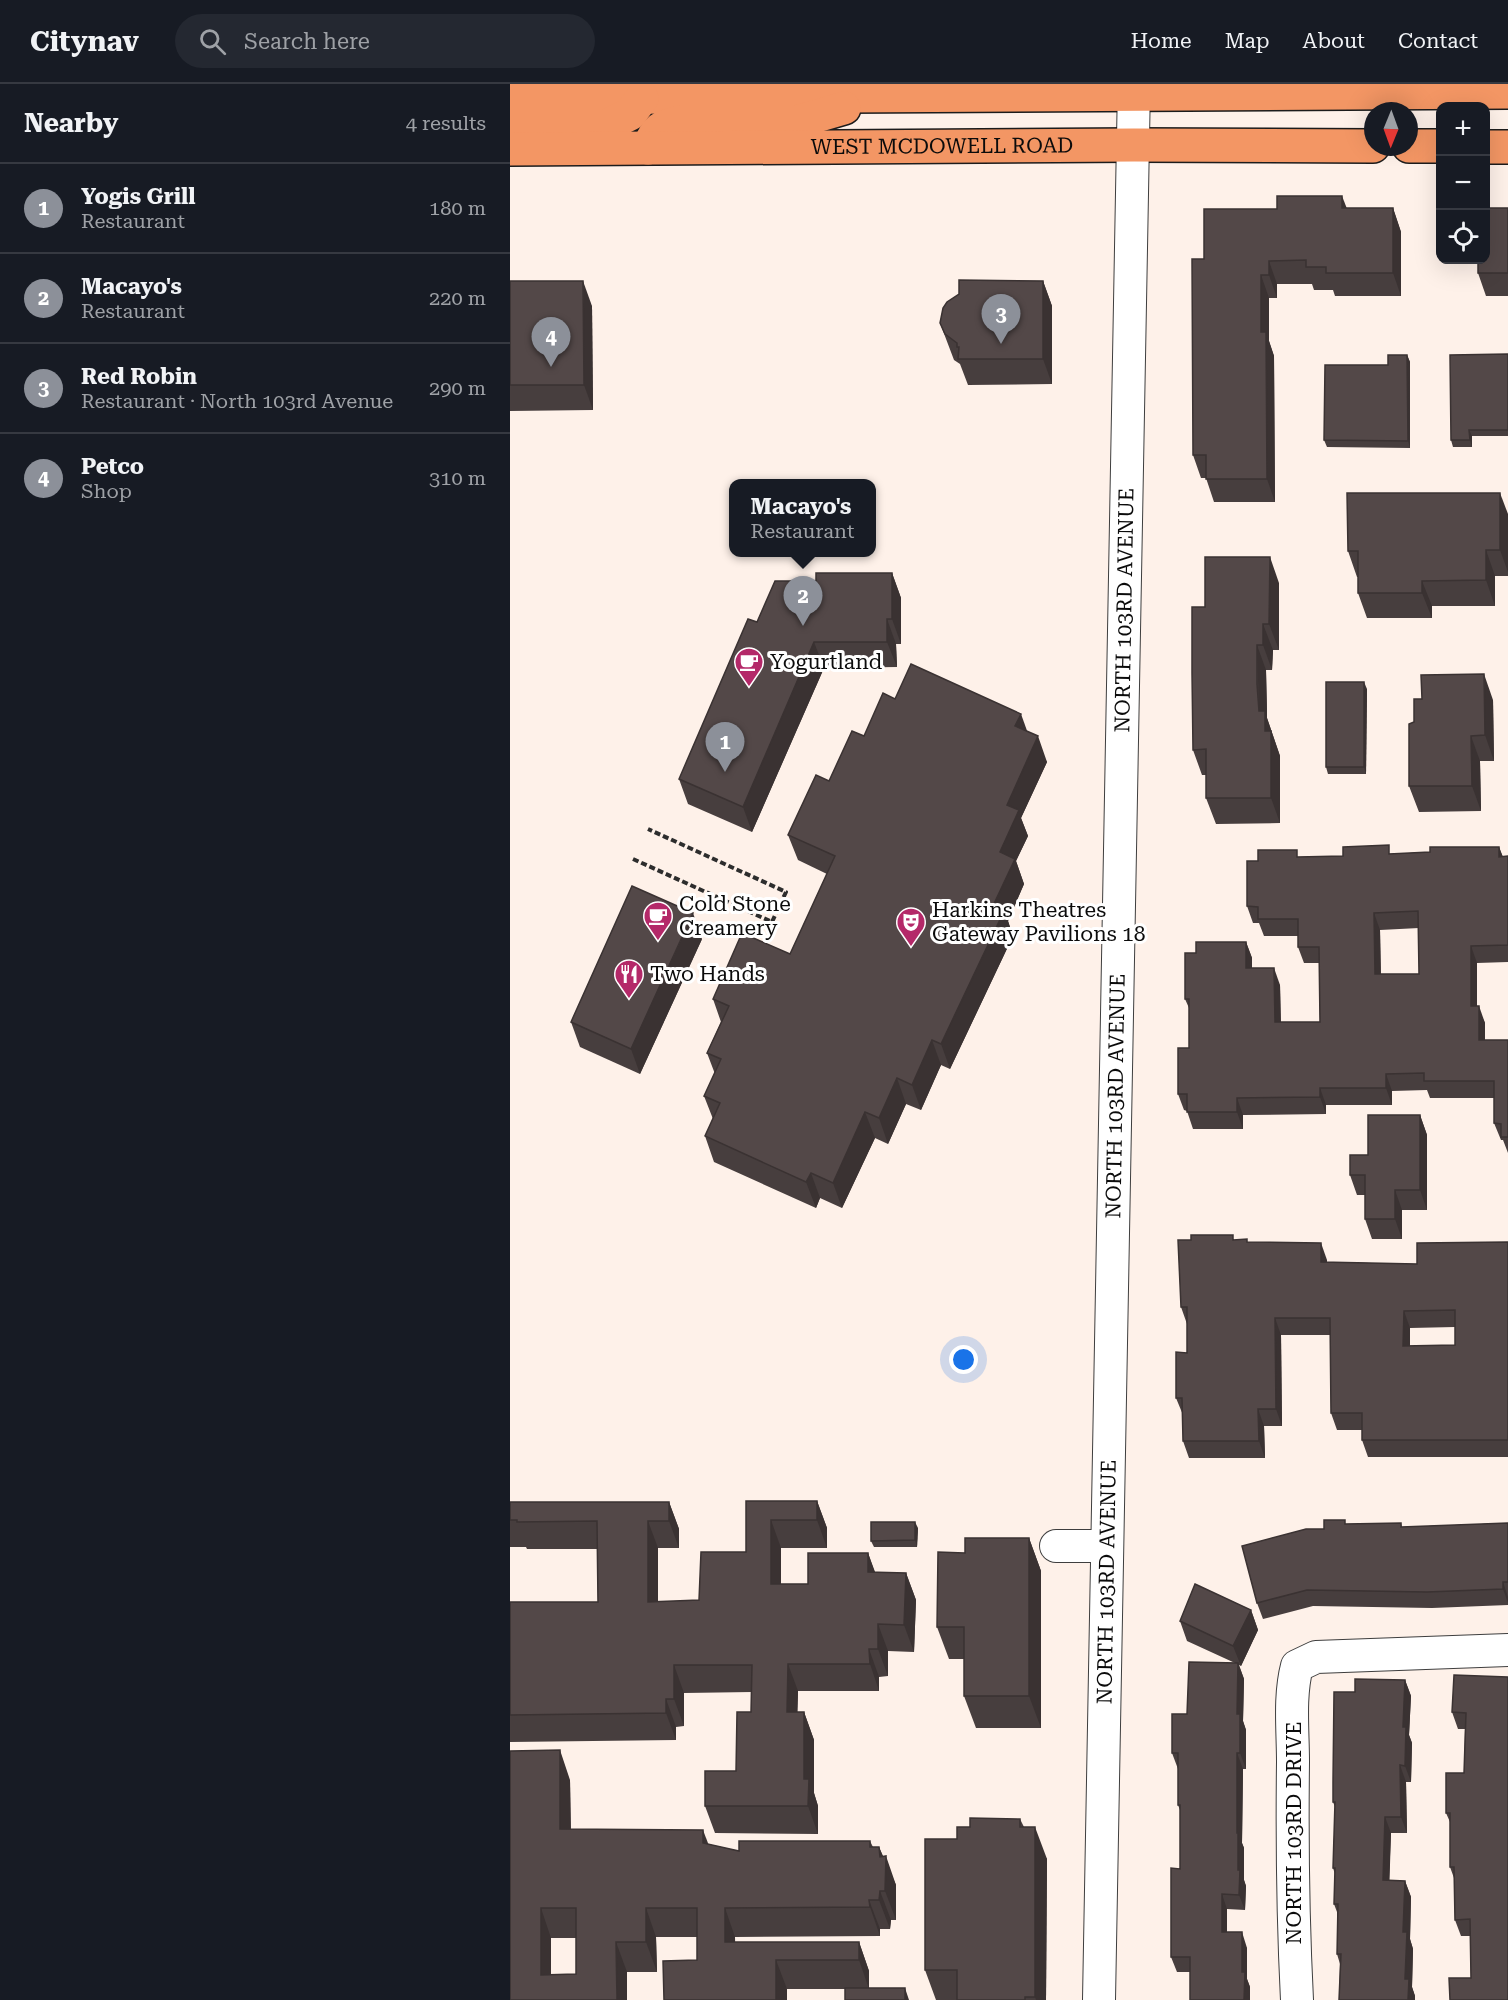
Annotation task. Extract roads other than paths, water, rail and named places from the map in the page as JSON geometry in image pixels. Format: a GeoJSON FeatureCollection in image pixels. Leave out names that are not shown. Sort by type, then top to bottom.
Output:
{"type":"FeatureCollection","features":[{"type":"Feature","properties":{"kind":"main road"},"geometry":{"type":"LineString","coordinates":[[510,98],[891,96],[1134,89],[1508,92]]}},
{"type":"Feature","properties":{"kind":"main road"},"geometry":{"type":"LineString","coordinates":[[648,148],[655,131],[680,122],[796,122],[891,96]]}},
{"type":"Feature","properties":{"kind":"main road"},"geometry":{"type":"LineString","coordinates":[[510,126],[606,126],[630,114],[642,98]]}},
{"type":"Feature","properties":{"kind":"main road","name":"WEST MCDOWELL ROAD"},"geometry":{"type":"LineString","coordinates":[[510,149],[1364,146]]}},
{"type":"Feature","properties":{"kind":"main road"},"geometry":{"type":"LineString","coordinates":[[1418,146],[1436,146]]}},
{"type":"Feature","properties":{"kind":"main road"},"geometry":{"type":"LineString","coordinates":[[1490,147],[1508,147]]}},
{"type":"Feature","properties":{"kind":"street","name":"NORTH 103RD AVENUE"},"geometry":{"type":"LineString","coordinates":[[1099,2000],[1134,89]]}},
{"type":"Feature","properties":{"kind":"street"},"geometry":{"type":"LineString","coordinates":[[1056,1546],[1106,1546]]}},
{"type":"Feature","properties":{"kind":"street","name":"NORTH 103RD DRIVE"},"geometry":{"type":"LineString","coordinates":[[1297,2000],[1292,1836],[1292,1687],[1297,1666],[1316,1657],[1508,1650]]}},
{"type":"Feature","properties":{"kind":"place","name":"Red Robin"},"geometry":{"type":"Point","coordinates":[1001,344]}},
{"type":"Feature","properties":{"kind":"place","name":"Petco"},"geometry":{"type":"Point","coordinates":[551,367]}},
{"type":"Feature","properties":{"kind":"place","name":"Macayo's"},"geometry":{"type":"Point","coordinates":[803,626]}},
{"type":"Feature","properties":{"kind":"place","name":"Yogurtland"},"geometry":{"type":"Point","coordinates":[749,688]}},
{"type":"Feature","properties":{"kind":"place","name":"Yogis Grill"},"geometry":{"type":"Point","coordinates":[725,772]}},
{"type":"Feature","properties":{"kind":"place","name":"Cold Stone Creamery"},"geometry":{"type":"Point","coordinates":[658,942]}},
{"type":"Feature","properties":{"kind":"place","name":"Harkins Theatres Gateway Pavilions 18"},"geometry":{"type":"Point","coordinates":[911,948]}},
{"type":"Feature","properties":{"kind":"place","name":"Two Hands"},"geometry":{"type":"Point","coordinates":[629,1000]}}]}
